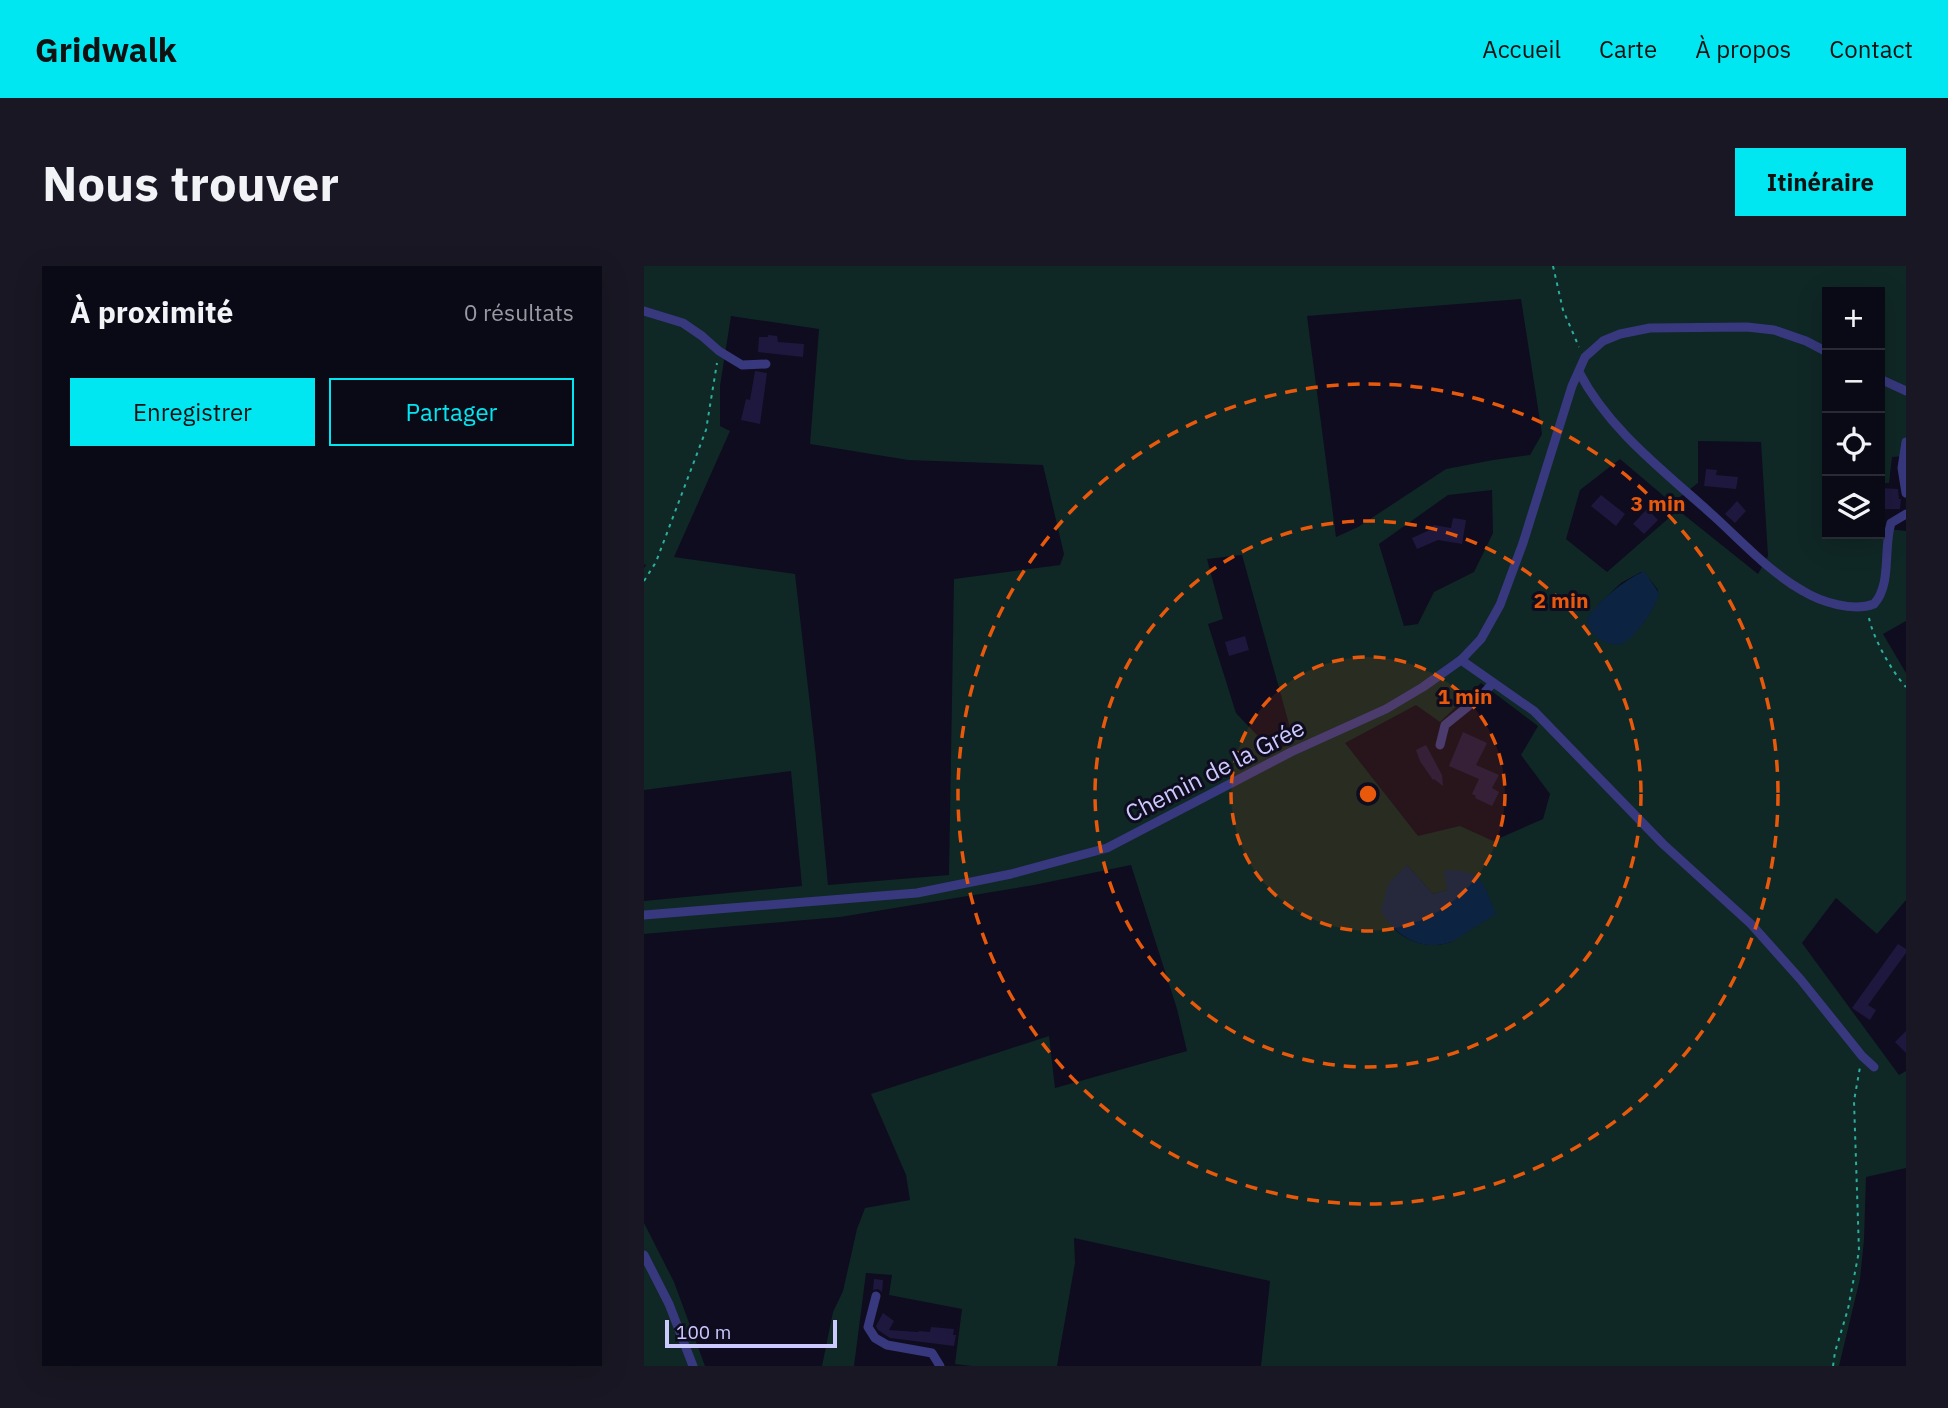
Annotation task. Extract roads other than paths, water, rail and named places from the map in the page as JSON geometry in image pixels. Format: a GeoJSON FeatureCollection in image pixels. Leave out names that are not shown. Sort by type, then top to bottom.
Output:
{"type":"FeatureCollection","features":[{"type":"Feature","properties":{"kind":"street"},"geometry":{"type":"LineString","coordinates":[[644,311],[683,323],[742,365],[766,363]]}},
{"type":"Feature","properties":{"kind":"street","name":"Chemin de la Grée"},"geometry":{"type":"LineString","coordinates":[[644,915],[917,893],[1012,874],[1107,848],[1291,752],[1386,709],[1461,660],[1481,639],[1500,605],[1523,543],[1563,412],[1585,357],[1604,341],[1620,334],[1650,328],[1746,327],[1774,330],[1823,350]]}},
{"type":"Feature","properties":{"kind":"street"},"geometry":{"type":"LineString","coordinates":[[1579,372],[1605,413],[1637,446],[1772,569],[1815,597],[1857,607],[1874,604],[1883,592],[1887,538],[1891,523],[1906,514]]}},
{"type":"Feature","properties":{"kind":"street"},"geometry":{"type":"LineString","coordinates":[[1885,381],[1906,391]]}},
{"type":"Feature","properties":{"kind":"street"},"geometry":{"type":"LineString","coordinates":[[1906,442],[1902,468],[1906,493]]}},
{"type":"Feature","properties":{"kind":"street"},"geometry":{"type":"LineString","coordinates":[[1461,660],[1534,712],[1663,844],[1751,924],[1874,1067]]}},
{"type":"Feature","properties":{"kind":"street"},"geometry":{"type":"LineString","coordinates":[[1440,745],[1445,725],[1493,683]]}},
{"type":"Feature","properties":{"kind":"street"},"geometry":{"type":"LineString","coordinates":[[644,1255],[669,1304],[693,1366]]}},
{"type":"Feature","properties":{"kind":"street"},"geometry":{"type":"LineString","coordinates":[[876,1296],[868,1327],[875,1338],[887,1345],[932,1353],[940,1366]]}},
{"type":"Feature","properties":{"kind":"water"},"geometry":{"type":"Polygon","coordinates":[[[1644,571],[1659,593],[1649,615],[1624,643],[1615,645],[1601,640],[1591,631],[1587,618],[1613,591],[1644,571]]]}},
{"type":"Feature","properties":{"kind":"water"},"geometry":{"type":"Polygon","coordinates":[[[1407,865],[1433,894],[1447,890],[1444,870],[1474,875],[1484,886],[1496,914],[1451,942],[1430,945],[1411,940],[1394,928],[1381,911],[1388,884],[1407,865]]]}}]}
